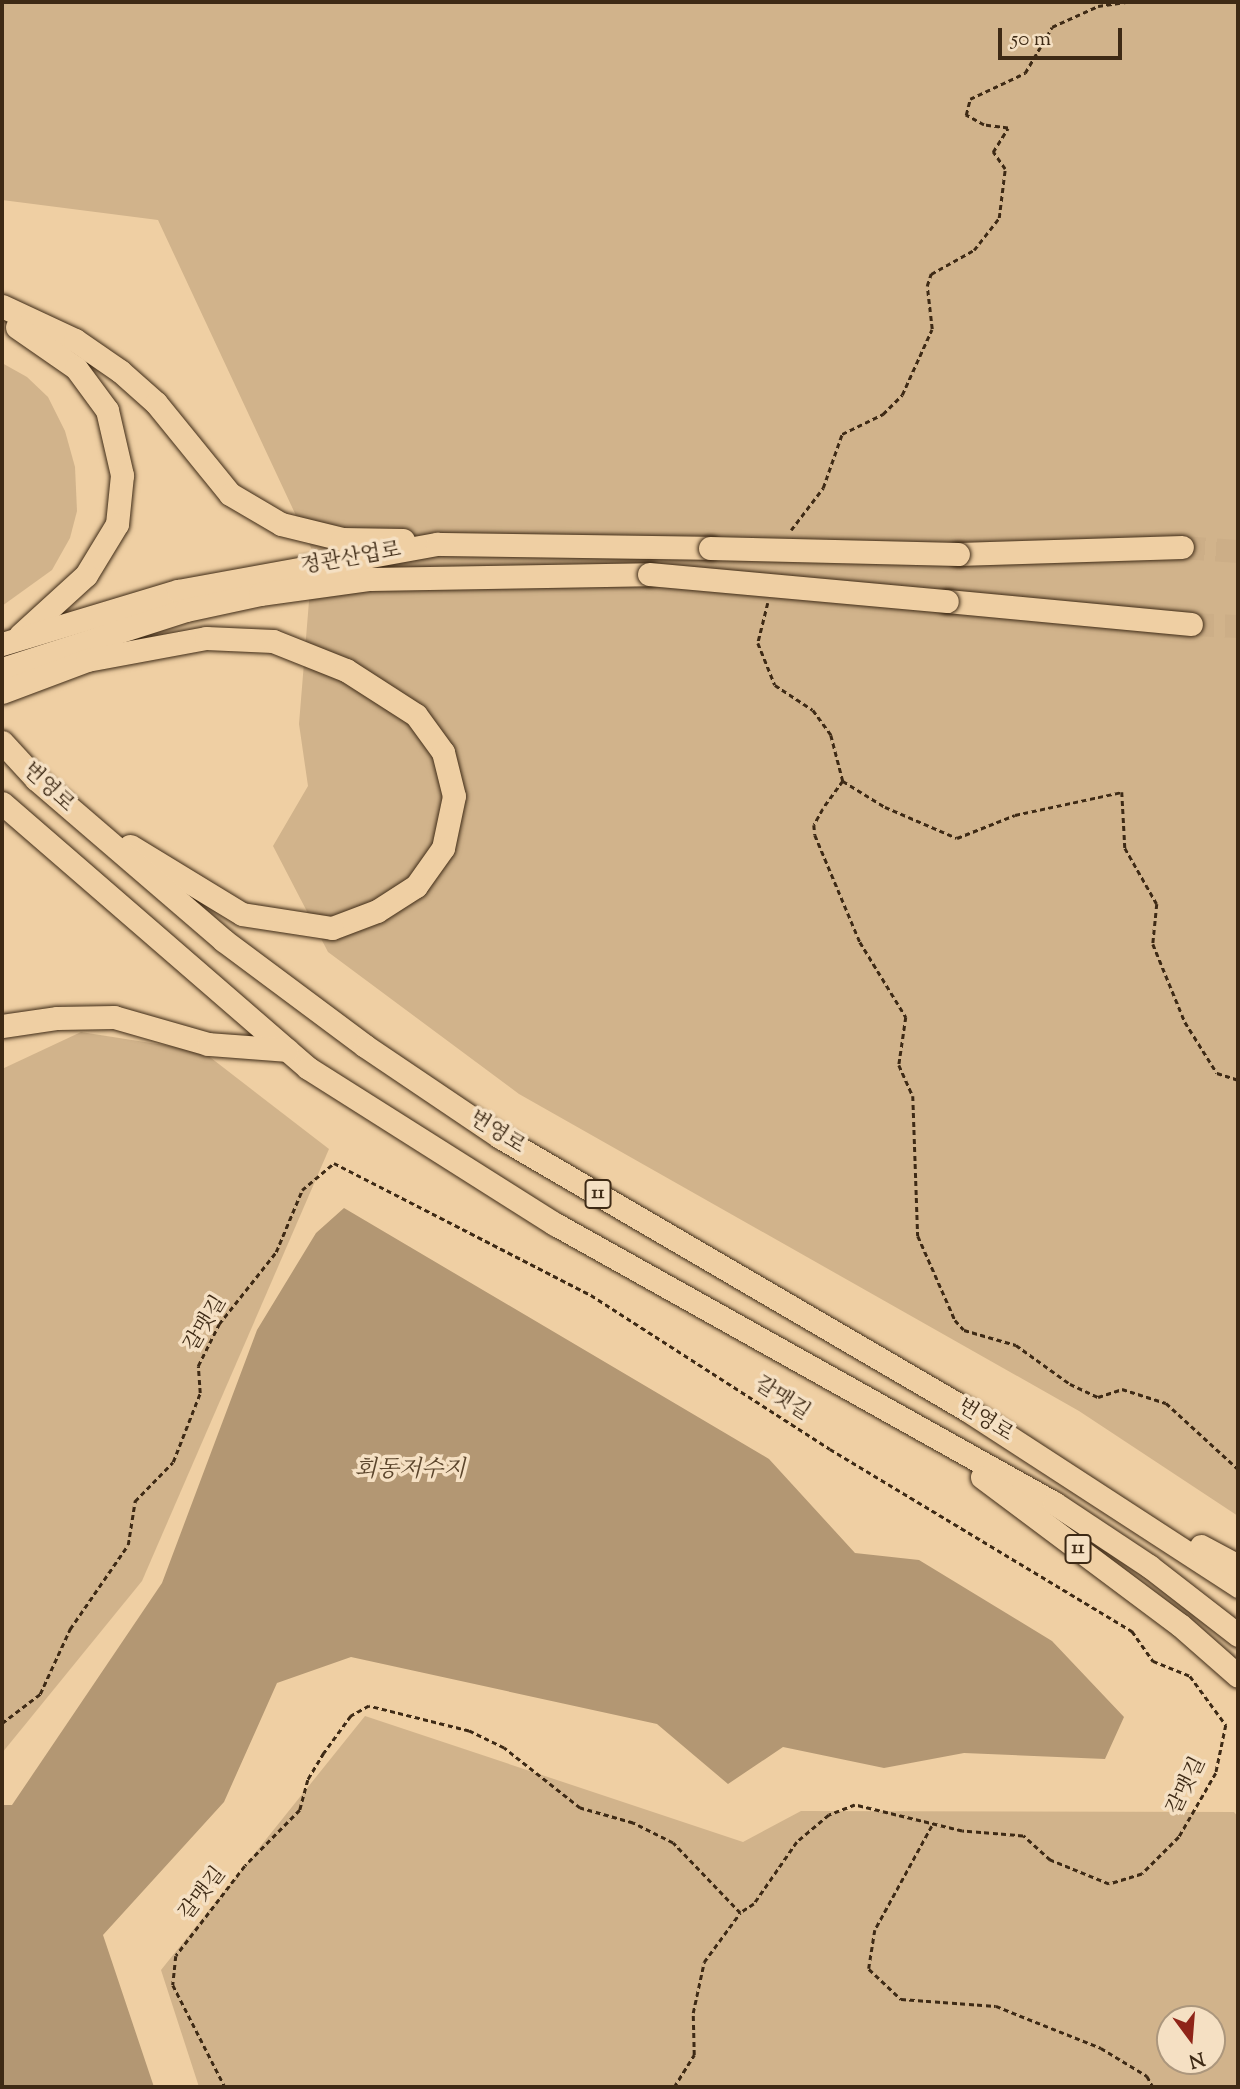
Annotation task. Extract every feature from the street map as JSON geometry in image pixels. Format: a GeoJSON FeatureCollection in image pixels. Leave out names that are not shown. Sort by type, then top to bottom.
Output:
{"type":"FeatureCollection","features":[{"type":"Feature","properties":{"kind":"highway"},"geometry":{"type":"LineString","coordinates":[[2,306],[75,340],[120,371],[156,403],[230,494],[281,524],[342,539],[437,544]]}},
{"type":"Feature","properties":{"kind":"highway"},"geometry":{"type":"LineString","coordinates":[[2,319],[49,345],[76,369],[107,410],[122,475],[117,524],[86,575],[8,642]]}},
{"type":"Feature","properties":{"kind":"highway","name":"정관산업로"},"geometry":{"type":"LineString","coordinates":[[8,642],[178,591],[437,544],[958,554],[1182,547]]}},
{"type":"Feature","properties":{"kind":"highway","name":"정관산업로"},"geometry":{"type":"LineString","coordinates":[[2,669],[186,610],[370,579],[649,574],[1191,624]]}},
{"type":"Feature","properties":{"kind":"highway"},"geometry":{"type":"LineString","coordinates":[[2,692],[87,660],[304,588]]}},
{"type":"Feature","properties":{"kind":"highway"},"geometry":{"type":"LineString","coordinates":[[76,814],[242,914],[332,928],[376,911],[416,886],[443,848],[454,796],[443,752],[416,715],[346,670],[273,641],[206,638],[87,660]]}},
{"type":"Feature","properties":{"kind":"highway","name":"번영로"},"geometry":{"type":"LineString","coordinates":[[2,742],[76,814],[223,940],[365,1046],[488,1129],[1040,1455],[1238,1566]]}},
{"type":"Feature","properties":{"kind":"highway","name":"번영로"},"geometry":{"type":"LineString","coordinates":[[2,803],[287,1050],[555,1224],[914,1428],[1054,1503],[1149,1566],[1238,1635]]}},
{"type":"Feature","properties":{"kind":"highway"},"geometry":{"type":"LineString","coordinates":[[2,1026],[57,1018],[114,1017],[208,1044],[287,1050]]}},
{"type":"Feature","properties":{"kind":"highway","name":"번영로"},"geometry":{"type":"LineString","coordinates":[[914,1428],[1180,1625],[1238,1676]]}},
{"type":"Feature","properties":{"kind":"highway","name":"번영로"},"geometry":{"type":"LineString","coordinates":[[1040,1455],[1238,1586]]}},
{"type":"Feature","properties":{"kind":"path"},"geometry":{"type":"LineString","coordinates":[[843,781],[822,808],[814,825],[815,835],[860,942],[906,1017],[899,1065],[913,1096],[918,1236],[955,1320],[964,1330],[1016,1345],[1070,1384],[1098,1397],[1122,1389],[1166,1403],[1238,1469]]}},
{"type":"Feature","properties":{"kind":"path","name":"갈맷길"},"geometry":{"type":"LineString","coordinates":[[2,1723],[40,1694],[70,1629],[128,1545],[135,1501],[173,1462],[200,1393],[198,1366],[219,1324],[276,1252],[302,1191],[334,1163],[591,1295],[830,1449],[1132,1631],[1153,1661],[1190,1676],[1226,1725],[1210,1784],[1179,1838],[1142,1874],[1109,1884],[1051,1860],[1023,1836],[932,1826],[855,1805],[829,1815],[797,1842],[754,1904],[740,1913],[673,1843],[633,1823],[580,1808],[504,1748],[469,1731],[369,1706],[351,1716],[324,1753],[307,1780],[300,1810],[245,1866],[176,1956],[173,1985],[225,2087]]}},
{"type":"Feature","properties":{"kind":"path"},"geometry":{"type":"LineString","coordinates":[[932,1826],[875,1930],[869,1969],[901,1999],[996,2006],[1101,2048],[1147,2076],[1153,2087]]}},
{"type":"Feature","properties":{"kind":"path"},"geometry":{"type":"LineString","coordinates":[[674,2087],[694,2055],[693,2012],[704,1962],[740,1913]]}},
{"type":"Feature","properties":{"kind":"shaded area"},"geometry":{"type":"Polygon","coordinates":[[[2,2],[1238,2],[1238,1516],[1079,1411],[519,1094],[328,952],[273,846],[308,786],[299,724],[313,552],[158,220],[2,200],[2,2]]]}},
{"type":"Feature","properties":{"kind":"shaded area"},"geometry":{"type":"Polygon","coordinates":[[[2,363],[27,377],[48,397],[65,431],[75,467],[77,511],[70,538],[52,570],[2,606],[2,363]]]}},
{"type":"Feature","properties":{"kind":"shaded area"},"geometry":{"type":"Polygon","coordinates":[[[81,1032],[202,1051],[329,1149],[142,1581],[2,1753],[2,1069],[81,1032]]]}},
{"type":"Feature","properties":{"kind":"shaded area"},"geometry":{"type":"Polygon","coordinates":[[[365,1716],[743,1842],[801,1811],[1234,1812],[1238,1817],[1238,2087],[199,2087],[161,1970],[365,1716]]]}},
{"type":"Feature","properties":{"kind":"water","name":"회동저수지"},"geometry":{"type":"Polygon","coordinates":[[[344,1208],[769,1459],[855,1553],[919,1560],[1052,1641],[1124,1717],[1105,1759],[964,1753],[884,1768],[783,1747],[728,1784],[657,1724],[351,1657],[277,1683],[224,1802],[103,1935],[154,2087],[2,2087],[2,1805],[12,1805],[162,1583],[257,1330],[316,1233],[344,1208]]]}},
{"type":"Feature","properties":{"kind":"tunnel"},"geometry":{"type":"LineString","coordinates":[[1182,547],[1238,551]]}},
{"type":"Feature","properties":{"kind":"tunnel"},"geometry":{"type":"LineString","coordinates":[[1191,624],[1238,626]]}}]}
